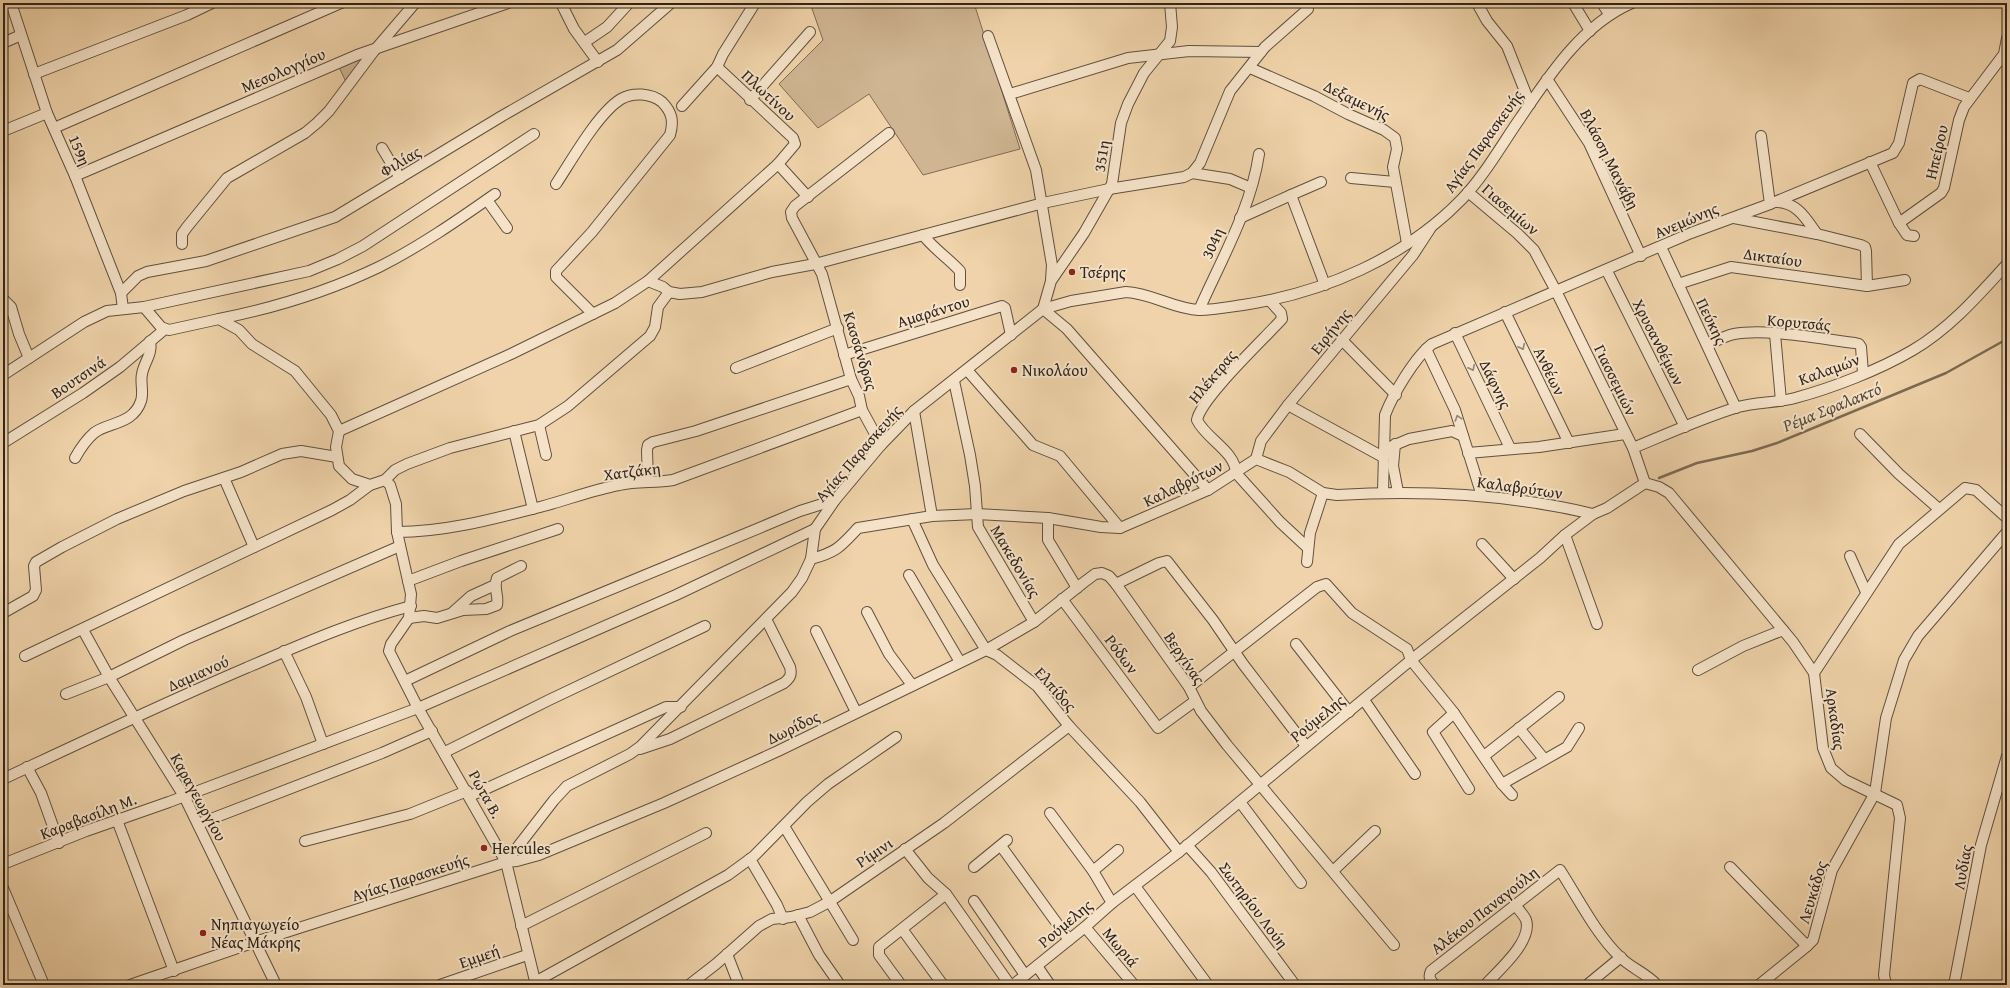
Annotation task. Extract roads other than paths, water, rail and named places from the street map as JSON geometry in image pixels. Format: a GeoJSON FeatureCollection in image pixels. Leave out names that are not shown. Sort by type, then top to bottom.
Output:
{"type":"FeatureCollection","features":[{"type":"Feature","properties":{"kind":"street","name":"159η"},"geometry":{"type":"LineString","coordinates":[[11,3],[47,113],[75,176],[121,293],[123,309]]}},
{"type":"Feature","properties":{"kind":"street"},"geometry":{"type":"LineString","coordinates":[[34,74],[187,15],[212,3]]}},
{"type":"Feature","properties":{"kind":"street"},"geometry":{"type":"LineString","coordinates":[[54,128],[341,3]]}},
{"type":"Feature","properties":{"kind":"street","name":"Μεσολογγίου"},"geometry":{"type":"LineString","coordinates":[[75,176],[350,58],[374,51],[394,41],[508,3]]}},
{"type":"Feature","properties":{"kind":"street"},"geometry":{"type":"LineString","coordinates":[[561,3],[574,29],[585,42],[598,62]]}},
{"type":"Feature","properties":{"kind":"street"},"geometry":{"type":"LineString","coordinates":[[585,42],[607,26],[629,3]]}},
{"type":"Feature","properties":{"kind":"street","name":"Φιλίας"},"geometry":{"type":"LineString","coordinates":[[121,293],[138,276],[147,272],[206,261],[335,217],[502,116],[617,50],[671,3]]}},
{"type":"Feature","properties":{"kind":"street"},"geometry":{"type":"LineString","coordinates":[[682,106],[717,67],[723,54],[755,3]]}},
{"type":"Feature","properties":{"kind":"street","name":"351η"},"geometry":{"type":"LineString","coordinates":[[1043,309],[1051,281],[1084,233],[1109,189],[1113,178],[1124,115],[1144,73],[1170,41],[1172,27],[1170,3]]}},
{"type":"Feature","properties":{"kind":"street"},"geometry":{"type":"LineString","coordinates":[[1477,3],[1487,21],[1507,46],[1530,104]]}},
{"type":"Feature","properties":{"kind":"street"},"geometry":{"type":"LineString","coordinates":[[1573,3],[1590,31]]}},
{"type":"Feature","properties":{"kind":"street"},"geometry":{"type":"LineString","coordinates":[[1602,3],[1609,14]]}},
{"type":"Feature","properties":{"kind":"street","name":"Αγίας Παρασκευής"},"geometry":{"type":"LineString","coordinates":[[130,985],[256,942],[506,862],[554,800],[567,786],[635,750],[648,740],[792,592],[802,578],[811,559],[815,529],[835,500],[881,445],[914,411],[954,381],[1043,309],[1071,301],[1126,292],[1134,292],[1180,306],[1199,310],[1270,301],[1325,285],[1377,262],[1433,225],[1468,192],[1547,79],[1590,31],[1609,14],[1632,3]]}},
{"type":"Feature","properties":{"kind":"street"},"geometry":{"type":"LineString","coordinates":[[182,244],[182,234],[187,226],[227,178],[305,133],[329,111],[374,51],[386,39],[409,5]]}},
{"type":"Feature","properties":{"kind":"street"},"geometry":{"type":"LineString","coordinates":[[1192,173],[1200,163],[1215,131],[1227,95],[1270,42],[1308,9]]}},
{"type":"Feature","properties":{"kind":"street"},"geometry":{"type":"LineString","coordinates":[[750,100],[810,32]]}},
{"type":"Feature","properties":{"kind":"street"},"geometry":{"type":"LineString","coordinates":[[3,43],[21,35]]}},
{"type":"Feature","properties":{"kind":"street"},"geometry":{"type":"LineString","coordinates":[[988,36],[1036,170],[1043,203],[1052,265],[1051,281]]}},
{"type":"Feature","properties":{"kind":"street","name":"Ηπείρου"},"geometry":{"type":"LineString","coordinates":[[1899,223],[1941,193],[1944,188],[1959,120],[1969,98],[1978,90],[1994,65],[2005,56],[2007,38]]}},
{"type":"Feature","properties":{"kind":"street"},"geometry":{"type":"LineString","coordinates":[[1010,94],[1107,63],[1160,53],[1189,51],[1261,52]]}},
{"type":"Feature","properties":{"kind":"street","name":"Πλωτίνου"},"geometry":{"type":"LineString","coordinates":[[717,67],[750,100],[793,138],[795,144],[793,148],[778,164]]}},
{"type":"Feature","properties":{"kind":"street","name":"Δεξαμενής"},"geometry":{"type":"LineString","coordinates":[[1250,68],[1314,96],[1390,133],[1396,143],[1393,167],[1407,243]]}},
{"type":"Feature","properties":{"kind":"street","name":"Βλάσση Μανάβη"},"geometry":{"type":"LineString","coordinates":[[1547,79],[1589,143],[1641,256]]}},
{"type":"Feature","properties":{"kind":"street","name":"Ανεμώνης"},"geometry":{"type":"LineString","coordinates":[[1383,492],[1385,415],[1419,355],[1439,340],[1607,271],[1732,217],[1773,203],[1893,153],[1897,149],[1916,81],[1969,98]]}},
{"type":"Feature","properties":{"kind":"street"},"geometry":{"type":"LineString","coordinates":[[556,184],[604,115],[620,100],[630,95],[641,94],[657,98],[667,107],[672,117],[673,126],[670,135],[592,232],[556,271],[556,277],[593,314]]}},
{"type":"Feature","properties":{"kind":"street"},"geometry":{"type":"LineString","coordinates":[[3,131],[47,113]]}},
{"type":"Feature","properties":{"kind":"street"},"geometry":{"type":"LineString","coordinates":[[339,431],[511,354],[615,303],[648,281],[778,164],[808,196],[889,133]]}},
{"type":"Feature","properties":{"kind":"street"},"geometry":{"type":"LineString","coordinates":[[3,375],[84,322],[107,311],[144,307],[309,271],[338,259],[363,246],[534,134]]}},
{"type":"Feature","properties":{"kind":"street"},"geometry":{"type":"LineString","coordinates":[[1761,136],[1773,203],[1786,202],[1794,206],[1817,234]]}},
{"type":"Feature","properties":{"kind":"street"},"geometry":{"type":"LineString","coordinates":[[382,148],[400,178]]}},
{"type":"Feature","properties":{"kind":"street","name":"304η"},"geometry":{"type":"LineString","coordinates":[[1199,310],[1240,218],[1257,169],[1260,154]]}},
{"type":"Feature","properties":{"kind":"street"},"geometry":{"type":"LineString","coordinates":[[1870,162],[1899,223],[1907,235],[1914,236]]}},
{"type":"Feature","properties":{"kind":"street"},"geometry":{"type":"LineString","coordinates":[[648,281],[663,287],[669,292],[680,294],[702,292],[772,272],[815,264],[1043,203],[1109,189],[1174,179],[1192,173],[1230,179],[1251,188]]}},
{"type":"Feature","properties":{"kind":"street"},"geometry":{"type":"LineString","coordinates":[[1351,178],[1395,182]]}},
{"type":"Feature","properties":{"kind":"street"},"geometry":{"type":"LineString","coordinates":[[1240,218],[1321,182]]}},
{"type":"Feature","properties":{"kind":"street","name":"Γιασεμίων"},"geometry":{"type":"LineString","coordinates":[[1468,192],[1526,241],[1534,250],[1556,291]]}},
{"type":"Feature","properties":{"kind":"street"},"geometry":{"type":"LineString","coordinates":[[1292,195],[1325,285]]}},
{"type":"Feature","properties":{"kind":"street","name":"Κασσάνδρας"},"geometry":{"type":"LineString","coordinates":[[808,196],[791,212],[792,218],[815,264],[822,274],[851,379],[859,396],[862,410],[881,445]]}},
{"type":"Feature","properties":{"kind":"street"},"geometry":{"type":"LineString","coordinates":[[144,307],[169,330],[286,302],[358,276],[410,250],[491,197],[507,228]]}},
{"type":"Feature","properties":{"kind":"street"},"geometry":{"type":"LineString","coordinates":[[1732,217],[1817,234],[1865,247],[1866,286]]}},
{"type":"Feature","properties":{"kind":"street","name":"Ειρήνης"},"geometry":{"type":"LineString","coordinates":[[1256,459],[1261,441],[1288,404],[1414,255],[1433,225]]}},
{"type":"Feature","properties":{"kind":"street"},"geometry":{"type":"LineString","coordinates":[[923,235],[934,248],[960,271],[960,285]]}},
{"type":"Feature","properties":{"kind":"street","name":"Πεύκης"},"geometry":{"type":"LineString","coordinates":[[1661,247],[1708,345],[1736,408]]}},
{"type":"Feature","properties":{"kind":"street","name":"Καλαμών"},"geometry":{"type":"LineString","coordinates":[[1633,448],[1736,408],[1795,398],[1863,373],[1901,357],[1935,335],[1968,306],[2007,264]]}},
{"type":"Feature","properties":{"kind":"street","name":"Δικταίου"},"geometry":{"type":"LineString","coordinates":[[1678,284],[1731,267],[1866,286],[1905,280]]}},
{"type":"Feature","properties":{"kind":"street","name":"Χρυσανθέμων"},"geometry":{"type":"LineString","coordinates":[[1607,271],[1685,427]]}},
{"type":"Feature","properties":{"kind":"street","name":"Γιασσεμιών"},"geometry":{"type":"LineString","coordinates":[[1556,291],[1633,448],[1645,483]]}},
{"type":"Feature","properties":{"kind":"street"},"geometry":{"type":"LineString","coordinates":[[25,656],[338,507],[370,486],[385,480],[394,470],[450,448],[539,425],[568,406],[650,336],[655,327],[658,307],[669,292]]}},
{"type":"Feature","properties":{"kind":"street"},"geometry":{"type":"LineString","coordinates":[[3,299],[11,307],[18,334],[29,358]]}},
{"type":"Feature","properties":{"kind":"street","name":"Ηλέκτρας"},"geometry":{"type":"LineString","coordinates":[[1236,474],[1234,464],[1213,438],[1200,425],[1197,420],[1198,414],[1218,387],[1282,319],[1281,314],[1270,301]]}},
{"type":"Feature","properties":{"kind":"street","name":"Αμαράντου"},"geometry":{"type":"LineString","coordinates":[[844,355],[1002,306],[1005,308],[1011,335]]}},
{"type":"Feature","properties":{"kind":"street"},"geometry":{"type":"LineString","coordinates":[[1043,309],[1067,329],[1208,490]]}},
{"type":"Feature","properties":{"kind":"street","name":"Ανθέων"},"geometry":{"type":"LineString","coordinates":[[1505,312],[1568,443]]}},
{"type":"Feature","properties":{"kind":"street"},"geometry":{"type":"LineString","coordinates":[[220,319],[239,330],[252,344],[295,371],[331,415],[339,431],[337,439],[337,458],[339,466],[352,480],[370,486]]}},
{"type":"Feature","properties":{"kind":"street"},"geometry":{"type":"LineString","coordinates":[[736,368],[838,328]]}},
{"type":"Feature","properties":{"kind":"street","name":"Βουτσινά"},"geometry":{"type":"LineString","coordinates":[[3,443],[83,393],[120,367],[150,341],[169,330]]}},
{"type":"Feature","properties":{"kind":"street","name":"Δάφνης"},"geometry":{"type":"LineString","coordinates":[[1455,333],[1510,448]]}},
{"type":"Feature","properties":{"kind":"street","name":"Κορυτσάς"},"geometry":{"type":"LineString","coordinates":[[1708,345],[1734,334],[1775,334],[1859,344],[1863,373]]}},
{"type":"Feature","properties":{"kind":"street"},"geometry":{"type":"LineString","coordinates":[[1775,334],[1781,401]]}},
{"type":"Feature","properties":{"kind":"street"},"geometry":{"type":"LineString","coordinates":[[1342,340],[1396,395]]}},
{"type":"Feature","properties":{"kind":"street"},"geometry":{"type":"LineString","coordinates":[[75,458],[81,447],[94,433],[124,420],[139,406],[143,396],[142,372],[150,353],[150,341]]}},
{"type":"Feature","properties":{"kind":"street"},"geometry":{"type":"LineString","coordinates":[[1426,349],[1455,410],[1482,496]]}},
{"type":"Feature","properties":{"kind":"street"},"geometry":{"type":"LineString","coordinates":[[967,370],[1033,445],[1060,456],[1120,528]]}},
{"type":"Feature","properties":{"kind":"street"},"geometry":{"type":"LineString","coordinates":[[648,482],[647,450],[648,445],[653,442],[696,431],[851,379]]}},
{"type":"Feature","properties":{"kind":"street","name":"Μακεδονίας"},"geometry":{"type":"LineString","coordinates":[[954,381],[970,455],[978,527],[1034,622]]}},
{"type":"Feature","properties":{"kind":"street"},"geometry":{"type":"LineString","coordinates":[[1288,404],[1383,457],[1395,444],[1409,439],[1452,431],[1463,436]]}},
{"type":"Feature","properties":{"kind":"street","name":"Χατζάκη"},"geometry":{"type":"LineString","coordinates":[[397,532],[437,530],[533,509],[619,485],[673,480],[862,410]]}},
{"type":"Feature","properties":{"kind":"street"},"geometry":{"type":"LineString","coordinates":[[914,411],[932,516]]}},
{"type":"Feature","properties":{"kind":"street"},"geometry":{"type":"LineString","coordinates":[[539,425],[546,455]]}},
{"type":"Feature","properties":{"kind":"street"},"geometry":{"type":"LineString","coordinates":[[514,431],[533,509]]}},
{"type":"Feature","properties":{"kind":"street"},"geometry":{"type":"LineString","coordinates":[[1468,452],[1539,447],[1625,434]]}},
{"type":"Feature","properties":{"kind":"street"},"geometry":{"type":"LineString","coordinates":[[1860,434],[1898,474],[1940,509]]}},
{"type":"Feature","properties":{"kind":"street"},"geometry":{"type":"LineString","coordinates":[[1395,444],[1393,466],[1398,492]]}},
{"type":"Feature","properties":{"kind":"street"},"geometry":{"type":"LineString","coordinates":[[3,613],[33,596],[36,590],[34,566],[40,559],[117,519],[148,505],[224,478],[282,454],[294,451],[310,452],[337,458]]}},
{"type":"Feature","properties":{"kind":"street","name":"Καλαβρύτων"},"geometry":{"type":"LineString","coordinates":[[811,559],[827,555],[842,546],[858,528],[932,516],[977,514],[1048,518],[1101,527],[1120,528],[1208,490],[1236,474],[1256,459],[1289,472],[1323,493],[1337,495],[1398,492],[1482,496],[1538,502],[1593,514]]}},
{"type":"Feature","properties":{"kind":"street"},"geometry":{"type":"LineString","coordinates":[[1236,474],[1280,522],[1308,548]]}},
{"type":"Feature","properties":{"kind":"street"},"geometry":{"type":"LineString","coordinates":[[224,478],[254,547]]}},
{"type":"Feature","properties":{"kind":"street"},"geometry":{"type":"LineString","coordinates":[[385,480],[390,485],[396,504],[397,532],[411,594],[409,618],[424,616],[437,618],[463,610],[486,609],[497,605],[499,598],[495,585],[497,578],[502,574],[521,566]]}},
{"type":"Feature","properties":{"kind":"street","name":"Ρούμελης"},"geometry":{"type":"LineString","coordinates":[[1012,985],[1085,927],[1112,903],[1179,852],[1411,660],[1514,579],[1565,535],[1593,514],[1607,508],[1645,483]]}},
{"type":"Feature","properties":{"kind":"street","name":"Αρκαδίας"},"geometry":{"type":"LineString","coordinates":[[1645,483],[1658,487],[1669,493],[1783,630],[1814,673],[1826,760],[1831,768],[1841,778],[1875,793],[1897,805],[1900,818],[1884,975],[1886,985]]}},
{"type":"Feature","properties":{"kind":"street"},"geometry":{"type":"LineString","coordinates":[[1814,673],[1899,544],[1965,488],[1976,490],[2007,518]]}},
{"type":"Feature","properties":{"kind":"street"},"geometry":{"type":"LineString","coordinates":[[1307,562],[1310,533],[1323,493]]}},
{"type":"Feature","properties":{"kind":"street"},"geometry":{"type":"LineString","coordinates":[[405,681],[510,631],[800,511],[835,500]]}},
{"type":"Feature","properties":{"kind":"street"},"geometry":{"type":"LineString","coordinates":[[1048,518],[1048,540],[1077,588]]}},
{"type":"Feature","properties":{"kind":"street","name":"Ελπίδος"},"geometry":{"type":"LineString","coordinates":[[912,519],[933,565],[986,650],[997,655],[1037,686],[1069,726],[1140,802],[1179,852]]}},
{"type":"Feature","properties":{"kind":"street"},"geometry":{"type":"LineString","coordinates":[[408,581],[462,561],[558,529]]}},
{"type":"Feature","properties":{"kind":"street","name":"Καραβασίλη Μ."},"geometry":{"type":"LineString","coordinates":[[3,864],[418,708],[676,595],[815,529]]}},
{"type":"Feature","properties":{"kind":"street"},"geometry":{"type":"LineString","coordinates":[[1875,793],[1886,718],[1904,660],[1923,630],[2007,532]]}},
{"type":"Feature","properties":{"kind":"street"},"geometry":{"type":"LineString","coordinates":[[1565,535],[1597,624]]}},
{"type":"Feature","properties":{"kind":"street"},"geometry":{"type":"LineString","coordinates":[[1482,544],[1514,579]]}},
{"type":"Feature","properties":{"kind":"street"},"geometry":{"type":"LineString","coordinates":[[66,694],[109,677],[184,640],[400,546]]}},
{"type":"Feature","properties":{"kind":"street"},"geometry":{"type":"LineString","coordinates":[[1850,556],[1866,592]]}},
{"type":"Feature","properties":{"kind":"street"},"geometry":{"type":"LineString","coordinates":[[1116,584],[1159,563],[1167,561],[1213,620],[1243,664],[1306,746]]}},
{"type":"Feature","properties":{"kind":"street","name":"Βεργίνας"},"geometry":{"type":"LineString","coordinates":[[1077,588],[1095,574],[1102,573],[1109,576],[1189,687],[1195,701],[1227,745],[1394,945]]}},
{"type":"Feature","properties":{"kind":"street"},"geometry":{"type":"LineString","coordinates":[[909,575],[960,662]]}},
{"type":"Feature","properties":{"kind":"street"},"geometry":{"type":"LineString","coordinates":[[1189,687],[1317,587],[1326,584],[1352,613],[1407,649],[1411,660],[1454,713],[1502,784],[1512,795]]}},
{"type":"Feature","properties":{"kind":"street"},"geometry":{"type":"LineString","coordinates":[[452,613],[471,596],[495,585]]}},
{"type":"Feature","properties":{"kind":"street","name":"Δωρίδος"},"geometry":{"type":"LineString","coordinates":[[506,862],[517,861],[540,855],[664,803],[778,752],[856,712],[986,650],[1034,622],[1077,588]]}},
{"type":"Feature","properties":{"kind":"street","name":"Ρόδων"},"geometry":{"type":"LineString","coordinates":[[1062,599],[1158,728],[1195,701]]}},
{"type":"Feature","properties":{"kind":"street","name":"Δαμιανού"},"geometry":{"type":"LineString","coordinates":[[3,779],[136,717],[284,652],[380,614],[411,606]]}},
{"type":"Feature","properties":{"kind":"street"},"geometry":{"type":"LineString","coordinates":[[867,612],[889,654],[912,685]]}},
{"type":"Feature","properties":{"kind":"street","name":"Ρώτα Β."},"geometry":{"type":"LineString","coordinates":[[409,618],[391,644],[389,651],[418,708],[469,793],[506,862],[527,955],[535,983]]}},
{"type":"Feature","properties":{"kind":"street"},"geometry":{"type":"LineString","coordinates":[[635,750],[670,739],[784,683],[789,678],[792,674],[790,668],[766,619]]}},
{"type":"Feature","properties":{"kind":"street"},"geometry":{"type":"LineString","coordinates":[[445,752],[548,700],[705,626]]}},
{"type":"Feature","properties":{"kind":"street","name":"Καραγεωργίου"},"geometry":{"type":"LineString","coordinates":[[82,630],[109,677],[136,717],[184,796],[276,985]]}},
{"type":"Feature","properties":{"kind":"street"},"geometry":{"type":"LineString","coordinates":[[1698,670],[1743,646],[1783,630]]}},
{"type":"Feature","properties":{"kind":"street"},"geometry":{"type":"LineString","coordinates":[[816,631],[856,712]]}},
{"type":"Feature","properties":{"kind":"street"},"geometry":{"type":"LineString","coordinates":[[1296,644],[1349,712]]}},
{"type":"Feature","properties":{"kind":"street"},"geometry":{"type":"LineString","coordinates":[[284,652],[306,697],[323,744]]}},
{"type":"Feature","properties":{"kind":"street"},"geometry":{"type":"LineString","coordinates":[[1484,756],[1559,696]]}},
{"type":"Feature","properties":{"kind":"street"},"geometry":{"type":"LineString","coordinates":[[1364,700],[1415,774]]}},
{"type":"Feature","properties":{"kind":"street"},"geometry":{"type":"LineString","coordinates":[[305,841],[410,814],[469,793],[666,707],[681,707]]}},
{"type":"Feature","properties":{"kind":"street"},"geometry":{"type":"LineString","coordinates":[[1454,713],[1433,732],[1469,789]]}},
{"type":"Feature","properties":{"kind":"street","name":"Ρίμινι"},"geometry":{"type":"LineString","coordinates":[[689,985],[760,926],[772,919],[783,919],[810,912],[829,902],[944,823],[1069,726]]}},
{"type":"Feature","properties":{"kind":"street"},"geometry":{"type":"LineString","coordinates":[[1519,728],[1544,759]]}},
{"type":"Feature","properties":{"kind":"street"},"geometry":{"type":"LineString","coordinates":[[1502,784],[1567,747],[1579,728]]}},
{"type":"Feature","properties":{"kind":"street"},"geometry":{"type":"LineString","coordinates":[[198,824],[382,753],[432,731]]}},
{"type":"Feature","properties":{"kind":"street"},"geometry":{"type":"LineString","coordinates":[[535,983],[728,875],[750,859],[807,802],[828,784],[896,737]]}},
{"type":"Feature","properties":{"kind":"street","name":"Λυδίας"},"geometry":{"type":"LineString","coordinates":[[1954,985],[1981,845],[2007,756]]}},
{"type":"Feature","properties":{"kind":"street"},"geometry":{"type":"LineString","coordinates":[[27,768],[41,793],[59,843]]}},
{"type":"Feature","properties":{"kind":"street","name":"Λευκάδος"},"geometry":{"type":"LineString","coordinates":[[1759,985],[1808,946],[1814,934],[1832,870],[1875,793]]}},
{"type":"Feature","properties":{"kind":"street"},"geometry":{"type":"LineString","coordinates":[[1240,802],[1301,883]]}},
{"type":"Feature","properties":{"kind":"street"},"geometry":{"type":"LineString","coordinates":[[1050,813],[1093,871],[1112,903]]}},
{"type":"Feature","properties":{"kind":"street"},"geometry":{"type":"LineString","coordinates":[[117,820],[174,971]]}},
{"type":"Feature","properties":{"kind":"street"},"geometry":{"type":"LineString","coordinates":[[784,826],[793,837],[829,902],[853,940]]}},
{"type":"Feature","properties":{"kind":"street"},"geometry":{"type":"LineString","coordinates":[[1333,871],[1375,831]]}},
{"type":"Feature","properties":{"kind":"street"},"geometry":{"type":"LineString","coordinates":[[521,926],[706,833]]}},
{"type":"Feature","properties":{"kind":"street"},"geometry":{"type":"LineString","coordinates":[[974,867],[1004,843],[1069,940]]}},
{"type":"Feature","properties":{"kind":"street","name":"Σωτηρίου Λούη"},"geometry":{"type":"LineString","coordinates":[[1187,845],[1211,872],[1295,985]]}},
{"type":"Feature","properties":{"kind":"street"},"geometry":{"type":"LineString","coordinates":[[905,849],[928,878],[946,894],[1012,985]]}},
{"type":"Feature","properties":{"kind":"street"},"geometry":{"type":"LineString","coordinates":[[1093,871],[1118,850]]}},
{"type":"Feature","properties":{"kind":"street"},"geometry":{"type":"LineString","coordinates":[[750,859],[777,905],[783,919]]}},
{"type":"Feature","properties":{"kind":"street"},"geometry":{"type":"LineString","coordinates":[[1730,867],[1808,946]]}},
{"type":"Feature","properties":{"kind":"street","name":"Αλέκου Παναγούλη"},"geometry":{"type":"LineString","coordinates":[[1435,985],[1430,980],[1429,975],[1431,971],[1560,870],[1594,924],[1621,957]]}},
{"type":"Feature","properties":{"kind":"street"},"geometry":{"type":"LineString","coordinates":[[1135,886],[1208,985]]}},
{"type":"Feature","properties":{"kind":"street"},"geometry":{"type":"LineString","coordinates":[[3,888],[44,985]]}},
{"type":"Feature","properties":{"kind":"street"},"geometry":{"type":"LineString","coordinates":[[901,985],[878,951],[879,947],[946,894]]}},
{"type":"Feature","properties":{"kind":"street"},"geometry":{"type":"LineString","coordinates":[[974,901],[1025,975]]}},
{"type":"Feature","properties":{"kind":"street"},"geometry":{"type":"LineString","coordinates":[[1485,985],[1516,952],[1524,938],[1527,928],[1526,920],[1515,905]]}},
{"type":"Feature","properties":{"kind":"street"},"geometry":{"type":"LineString","coordinates":[[798,915],[820,955],[840,985]]}},
{"type":"Feature","properties":{"kind":"street","name":"Μωριά"},"geometry":{"type":"LineString","coordinates":[[1085,927],[1134,985]]}},
{"type":"Feature","properties":{"kind":"street"},"geometry":{"type":"LineString","coordinates":[[902,929],[942,985]]}},
{"type":"Feature","properties":{"kind":"street"},"geometry":{"type":"LineString","coordinates":[[727,954],[739,985]]}},
{"type":"Feature","properties":{"kind":"street","name":"Εμμεή"},"geometry":{"type":"LineString","coordinates":[[440,985],[527,955]]}},
{"type":"Feature","properties":{"kind":"street"},"geometry":{"type":"LineString","coordinates":[[1587,985],[1621,957],[1645,973],[1657,985]]}},
{"type":"Feature","properties":{"kind":"street"},"geometry":{"type":"LineString","coordinates":[[1037,966],[1050,985]]}},
{"type":"Feature","properties":{"kind":"waterway","name":"Ρέμα Σφαλακτό"},"geometry":{"type":"LineString","coordinates":[[1659,478],[1697,463],[1752,451],[1777,443],[1946,373],[2007,339]]}},
{"type":"Feature","properties":{"kind":"place","name":"Τσέρης"},"geometry":{"type":"Point","coordinates":[1072,272]}},
{"type":"Feature","properties":{"kind":"place","name":"Νικολάου"},"geometry":{"type":"Point","coordinates":[1014,370]}},
{"type":"Feature","properties":{"kind":"place","name":"Hercules"},"geometry":{"type":"Point","coordinates":[484,848]}},
{"type":"Feature","properties":{"kind":"place","name":"Νηπιαγωγείο Νέας Μάκρης"},"geometry":{"type":"Point","coordinates":[203,933]}}]}
